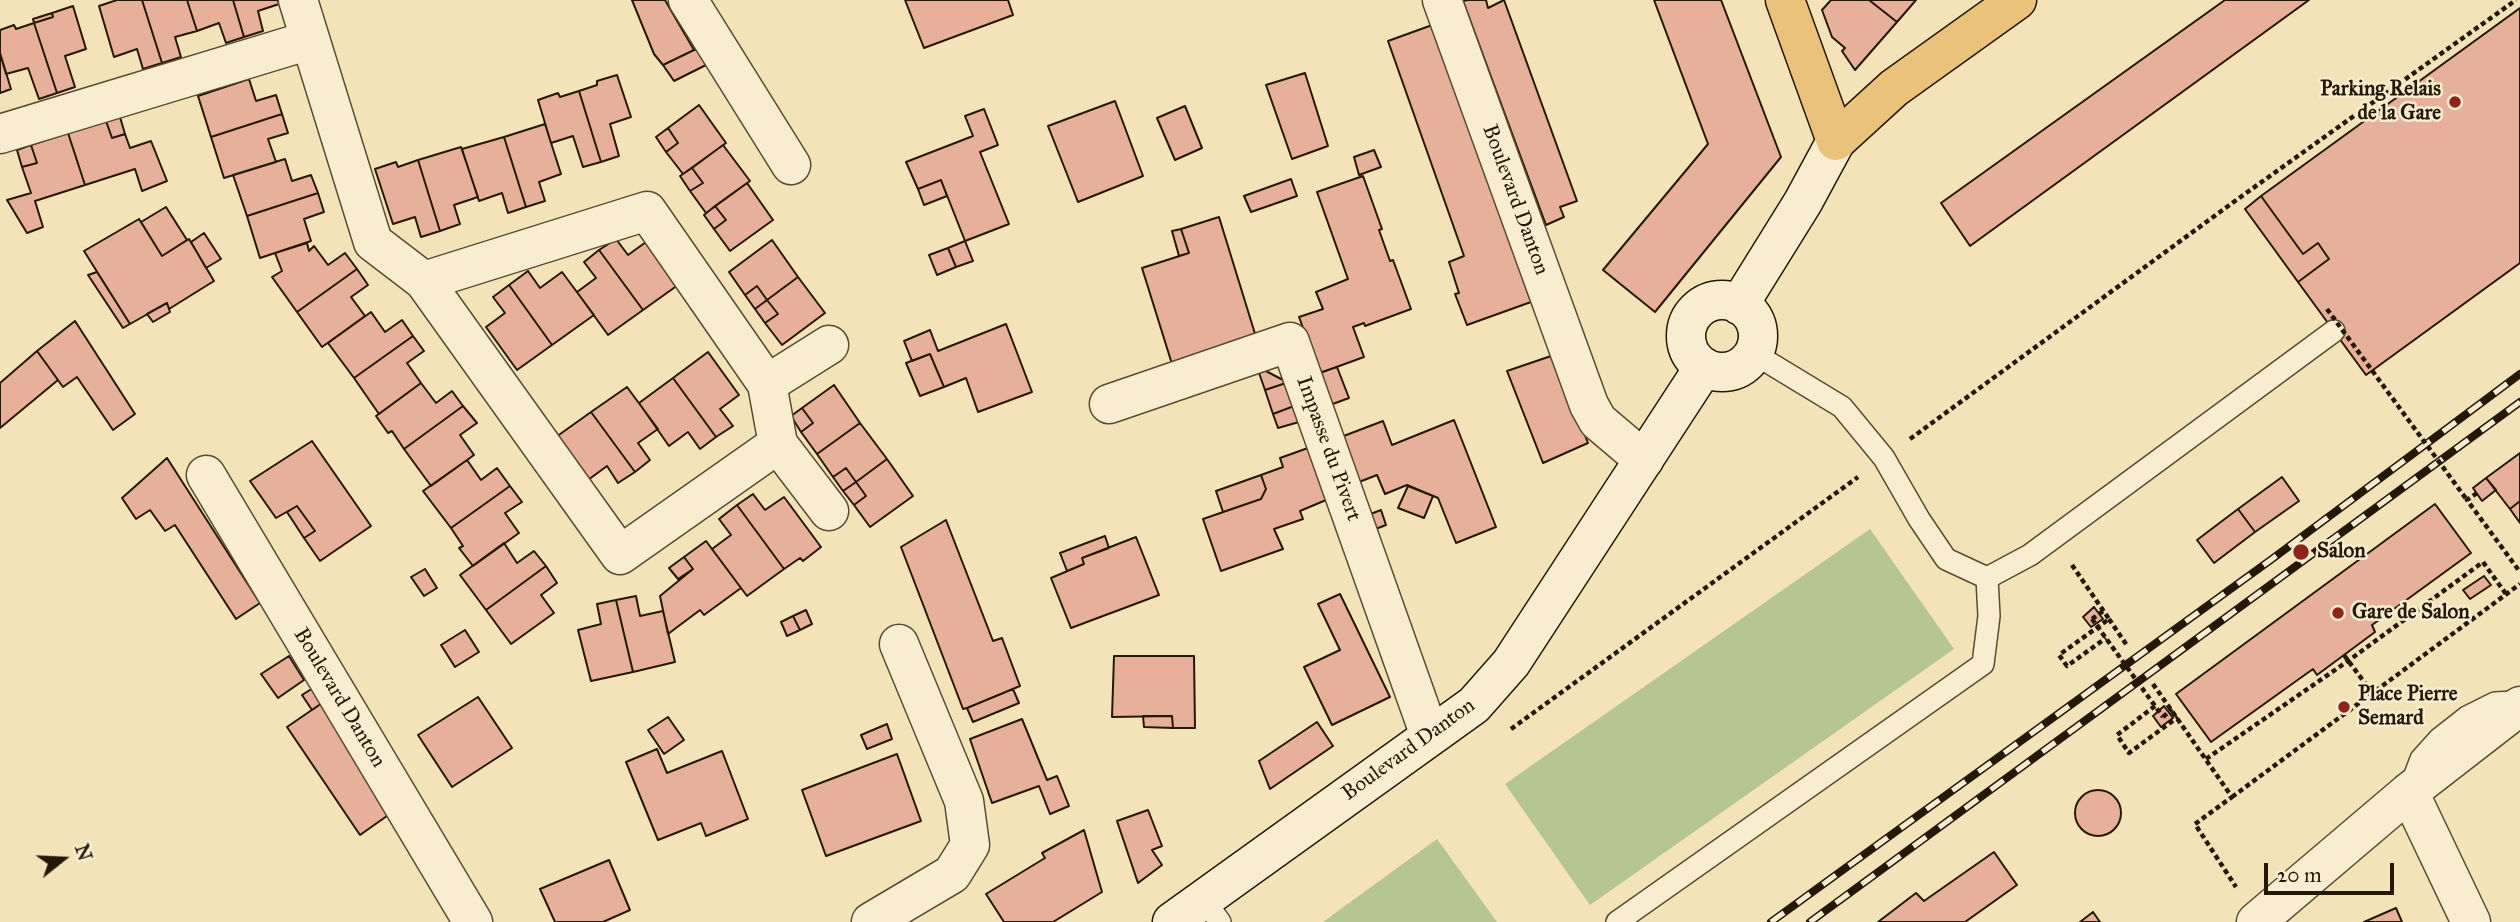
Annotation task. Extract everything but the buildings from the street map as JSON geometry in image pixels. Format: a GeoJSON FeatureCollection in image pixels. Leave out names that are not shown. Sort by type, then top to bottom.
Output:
{"type":"FeatureCollection","features":[{"type":"Feature","properties":{"kind":"main road"},"geometry":{"type":"LineString","coordinates":[[1784,0],[1836,141],[1894,88],[2017,0]]}},
{"type":"Feature","properties":{"kind":"street"},"geometry":{"type":"LineString","coordinates":[[298,0],[373,242],[424,281],[620,555],[778,444]]}},
{"type":"Feature","properties":{"kind":"street"},"geometry":{"type":"LineString","coordinates":[[688,0],[791,165]]}},
{"type":"Feature","properties":{"kind":"street","name":"Boulevard Danton"},"geometry":{"type":"LineString","coordinates":[[1442,0],[1589,405],[1598,421],[1644,460]]}},
{"type":"Feature","properties":{"kind":"street"},"geometry":{"type":"LineString","coordinates":[[0,134],[310,40]]}},
{"type":"Feature","properties":{"kind":"street"},"geometry":{"type":"LineString","coordinates":[[1739,304],[1803,202],[1836,141]]}},
{"type":"Feature","properties":{"kind":"street"},"geometry":{"type":"LineString","coordinates":[[424,281],[647,211],[767,384],[778,444],[829,511]]}},
{"type":"Feature","properties":{"kind":"street"},"geometry":{"type":"LineString","coordinates":[[1718,300],[1739,304],[1748,312],[1757,331],[1753,353],[1747,362],[1737,369],[1715,371],[1704,367],[1689,351],[1686,329],[1690,318],[1698,309],[1718,300]]}},
{"type":"Feature","properties":{"kind":"street","name":"Impasse du Pivert"},"geometry":{"type":"LineString","coordinates":[[1109,404],[1290,342],[1430,736]]}},
{"type":"Feature","properties":{"kind":"street"},"geometry":{"type":"LineString","coordinates":[[767,384],[829,345]]}},
{"type":"Feature","properties":{"kind":"street","name":"Boulevard Danton"},"geometry":{"type":"LineString","coordinates":[[1172,922],[1212,911],[1430,736],[1474,705],[1510,663],[1704,367]]}},
{"type":"Feature","properties":{"kind":"street","name":"Boulevard Danton"},"geometry":{"type":"LineString","coordinates":[[206,475],[473,922]]}},
{"type":"Feature","properties":{"kind":"street"},"geometry":{"type":"LineString","coordinates":[[871,922],[952,874],[970,845],[964,801],[899,644]]}},
{"type":"Feature","properties":{"kind":"street"},"geometry":{"type":"LineString","coordinates":[[2256,922],[2409,792],[2520,704]]}},
{"type":"Feature","properties":{"kind":"street"},"geometry":{"type":"LineString","coordinates":[[2409,792],[2471,922]]}},
{"type":"Feature","properties":{"kind":"lane"},"geometry":{"type":"LineString","coordinates":[[1987,578],[2030,555],[2054,538],[2334,331]]}},
{"type":"Feature","properties":{"kind":"lane"},"geometry":{"type":"LineString","coordinates":[[1753,353],[1842,407],[1884,458],[1946,559],[1987,578]]}},
{"type":"Feature","properties":{"kind":"lane"},"geometry":{"type":"LineString","coordinates":[[1617,922],[1983,664],[1989,616],[1987,578]]}},
{"type":"Feature","properties":{"kind":"path"},"geometry":{"type":"LineString","coordinates":[[1506,733],[2235,201],[2516,0]]}},
{"type":"Feature","properties":{"kind":"path"},"geometry":{"type":"LineString","coordinates":[[2327,309],[2520,572]]}},
{"type":"Feature","properties":{"kind":"path"},"geometry":{"type":"LineString","coordinates":[[2467,500],[2477,493]]}},
{"type":"Feature","properties":{"kind":"path"},"geometry":{"type":"LineString","coordinates":[[2054,538],[2128,647]]}},
{"type":"Feature","properties":{"kind":"path"},"geometry":{"type":"LineString","coordinates":[[2206,759],[2348,661],[2483,562],[2506,594]]}},
{"type":"Feature","properties":{"kind":"path"},"geometry":{"type":"LineString","coordinates":[[2238,890],[2195,824],[2520,584]]}},
{"type":"Feature","properties":{"kind":"path"},"geometry":{"type":"LineString","coordinates":[[2103,611],[2092,619],[2163,717],[2172,709]]}},
{"type":"Feature","properties":{"kind":"path"},"geometry":{"type":"LineString","coordinates":[[2106,638],[2067,666],[2059,655],[2109,619]]}},
{"type":"Feature","properties":{"kind":"path"},"geometry":{"type":"LineString","coordinates":[[2344,655],[2373,694]]}},
{"type":"Feature","properties":{"kind":"path"},"geometry":{"type":"LineString","coordinates":[[2153,684],[2232,797]]}},
{"type":"Feature","properties":{"kind":"path"},"geometry":{"type":"LineString","coordinates":[[2155,706],[2117,735],[2129,753],[2178,717]]}},
{"type":"Feature","properties":{"kind":"green space"},"geometry":{"type":"Polygon","coordinates":[[[1870,529],[1954,649],[1590,905],[1505,784],[1870,529]]]}},
{"type":"Feature","properties":{"kind":"green space"},"geometry":{"type":"Polygon","coordinates":[[[1437,839],[1497,922],[1323,922],[1437,839]]]}},
{"type":"Feature","properties":{"kind":"railway"},"geometry":{"type":"LineString","coordinates":[[1771,922],[2272,559],[2520,374]]}},
{"type":"Feature","properties":{"kind":"railway"},"geometry":{"type":"LineString","coordinates":[[1810,922],[2520,402]]}},
{"type":"Feature","properties":{"kind":"place","name":"Parking Relais de la Gare"},"geometry":{"type":"Point","coordinates":[2455,102]}},
{"type":"Feature","properties":{"kind":"place","name":"Salon"},"geometry":{"type":"Point","coordinates":[2301,552]}},
{"type":"Feature","properties":{"kind":"place","name":"Gare de Salon"},"geometry":{"type":"Point","coordinates":[2338,613]}},
{"type":"Feature","properties":{"kind":"place","name":"Place Pierre Semard"},"geometry":{"type":"Point","coordinates":[2344,707]}}]}
